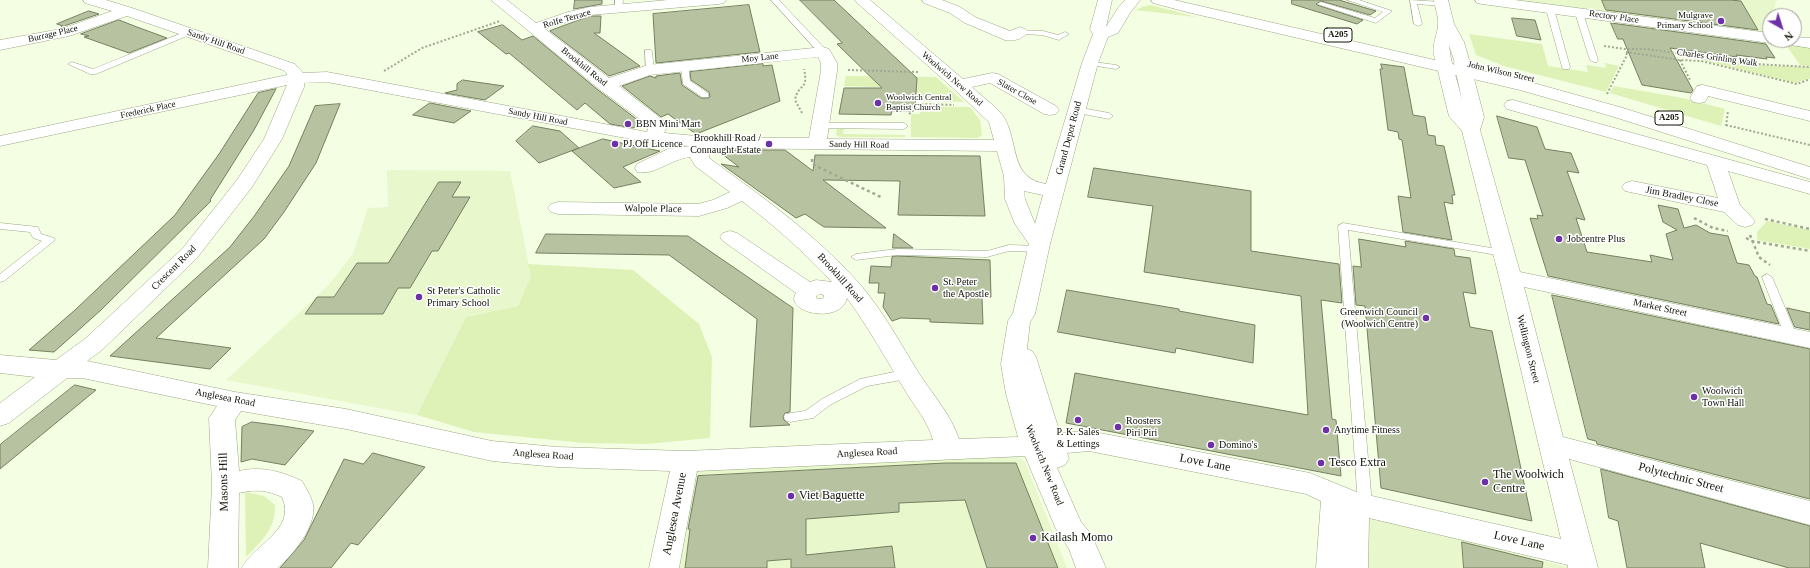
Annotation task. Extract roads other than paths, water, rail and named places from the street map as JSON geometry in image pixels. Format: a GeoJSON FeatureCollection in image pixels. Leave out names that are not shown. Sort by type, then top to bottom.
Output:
{"type":"FeatureCollection","features":[{"type":"Feature","properties":{"kind":"main road","name":"Sandy Hill Road"},"geometry":{"type":"LineString","coordinates":[[90,0],[111,6],[127,6],[190,33],[289,68],[294,72],[296,78],[328,77],[365,83],[703,147],[815,144],[1004,146]]}},
{"type":"Feature","properties":{"kind":"main road","name":"Brookhill Road"},"geometry":{"type":"LineString","coordinates":[[498,0],[657,124],[658,127],[652,138]]}},
{"type":"Feature","properties":{"kind":"main road","name":"Rolfe Terrace"},"geometry":{"type":"LineString","coordinates":[[535,28],[573,15],[619,4],[719,0]]}},
{"type":"Feature","properties":{"kind":"main road","name":"Woolwich New Road"},"geometry":{"type":"LineString","coordinates":[[861,0],[960,85],[997,120],[1014,176],[1015,199],[1025,224],[1039,246],[1024,314],[1019,321],[1019,350],[1013,364],[1018,394],[1042,445],[1070,529],[1086,555]]}},
{"type":"Feature","properties":{"kind":"main road"},"geometry":{"type":"LineString","coordinates":[[929,0],[955,10],[970,20],[1010,37],[1020,32]]}},
{"type":"Feature","properties":{"kind":"main road","name":"Grand Depot Road"},"geometry":{"type":"LineString","coordinates":[[1039,246],[1076,110],[1090,63],[1101,34],[1098,29],[1105,0]]}},
{"type":"Feature","properties":{"kind":"main road"},"geometry":{"type":"LineString","coordinates":[[1101,34],[1113,30],[1123,11],[1134,0]]}},
{"type":"Feature","properties":{"kind":"main road","name":"John Wilson Street"},"geometry":{"type":"LineString","coordinates":[[1158,0],[1187,8],[1444,63]]}},
{"type":"Feature","properties":{"kind":"main road","name":"John Wilson Street"},"geometry":{"type":"LineString","coordinates":[[1188,0],[1464,68],[1674,130],[1810,174]]}},
{"type":"Feature","properties":{"kind":"main road","name":"Rectory Place"},"geometry":{"type":"LineString","coordinates":[[1482,0],[1517,2],[1550,9],[1762,37]]}},
{"type":"Feature","properties":{"kind":"main road","name":"Wellington Street"},"geometry":{"type":"LineString","coordinates":[[1442,2],[1446,24],[1456,42],[1464,68],[1475,117],[1471,130]]}},
{"type":"Feature","properties":{"kind":"main road","name":"Burrage Place"},"geometry":{"type":"LineString","coordinates":[[0,45],[64,33],[127,6]]}},
{"type":"Feature","properties":{"kind":"main road","name":"Wellington Street"},"geometry":{"type":"LineString","coordinates":[[1446,24],[1441,45],[1444,63],[1458,116],[1471,130],[1510,277],[1581,562]]}},
{"type":"Feature","properties":{"kind":"main road","name":"Moy Lane"},"geometry":{"type":"LineString","coordinates":[[605,84],[650,70],[815,53]]}},
{"type":"Feature","properties":{"kind":"main road"},"geometry":{"type":"LineString","coordinates":[[815,53],[829,63],[820,126],[815,144]]}},
{"type":"Feature","properties":{"kind":"main road","name":"John Wilson Street"},"geometry":{"type":"LineString","coordinates":[[1464,68],[1538,80],[1640,109],[1810,163]]}},
{"type":"Feature","properties":{"kind":"main road","name":"Frederick Place"},"geometry":{"type":"LineString","coordinates":[[0,141],[296,78]]}},
{"type":"Feature","properties":{"kind":"main road","name":"Crescent Road"},"geometry":{"type":"LineString","coordinates":[[0,416],[94,344],[190,253],[245,183],[273,139],[291,101],[296,87],[296,78]]}},
{"type":"Feature","properties":{"kind":"main road","name":"Slater Close"},"geometry":{"type":"LineString","coordinates":[[960,85],[992,78],[1050,110]]}},
{"type":"Feature","properties":{"kind":"main road"},"geometry":{"type":"LineString","coordinates":[[1701,94],[1810,116]]}},
{"type":"Feature","properties":{"kind":"main road"},"geometry":{"type":"LineString","coordinates":[[1512,105],[1810,188]]}},
{"type":"Feature","properties":{"kind":"main road"},"geometry":{"type":"LineString","coordinates":[[1664,147],[1674,130]]}},
{"type":"Feature","properties":{"kind":"main road","name":"Brookhill Road"},"geometry":{"type":"LineString","coordinates":[[703,147],[699,158],[702,162],[808,244],[826,261],[842,290],[870,313],[942,426],[949,449]]}},
{"type":"Feature","properties":{"kind":"main road"},"geometry":{"type":"LineString","coordinates":[[644,168],[675,153],[703,147]]}},
{"type":"Feature","properties":{"kind":"main road","name":"Jim Bradley Close"},"geometry":{"type":"LineString","coordinates":[[1715,162],[1732,207],[1746,228]]}},
{"type":"Feature","properties":{"kind":"main road"},"geometry":{"type":"LineString","coordinates":[[1014,176],[1030,186],[1054,191]]}},
{"type":"Feature","properties":{"kind":"main road","name":"Jim Bradley Close"},"geometry":{"type":"LineString","coordinates":[[1632,187],[1732,207]]}},
{"type":"Feature","properties":{"kind":"main road","name":"Walpole Place"},"geometry":{"type":"LineString","coordinates":[[558,208],[699,210],[720,204],[744,193]]}},
{"type":"Feature","properties":{"kind":"main road"},"geometry":{"type":"LineString","coordinates":[[730,237],[808,291],[805,295],[805,301],[808,304],[817,307],[824,307],[833,303],[842,290]]}},
{"type":"Feature","properties":{"kind":"main road","name":"Market Street"},"geometry":{"type":"LineString","coordinates":[[1510,277],[1800,338]]}},
{"type":"Feature","properties":{"kind":"main road","name":"Anglesea Road"},"geometry":{"type":"LineString","coordinates":[[0,364],[44,369],[82,369],[235,401],[346,419],[492,451],[557,457],[686,460],[1042,445]]}},
{"type":"Feature","properties":{"kind":"main road","name":"Masons Hill"},"geometry":{"type":"LineString","coordinates":[[223,568],[226,485],[222,418],[235,401]]}},
{"type":"Feature","properties":{"kind":"main road","name":"Love Lane"},"geometry":{"type":"LineString","coordinates":[[1042,445],[1089,441],[1310,484],[1352,501],[1581,562]]}},
{"type":"Feature","properties":{"kind":"main road","name":"Polytechnic Street"},"geometry":{"type":"LineString","coordinates":[[1552,444],[1810,513]]}},
{"type":"Feature","properties":{"kind":"main road","name":"Anglesea Avenue"},"geometry":{"type":"LineString","coordinates":[[664,568],[686,460]]}},
{"type":"Feature","properties":{"kind":"main road"},"geometry":{"type":"LineString","coordinates":[[226,485],[253,478],[276,480],[292,489],[299,505],[297,523],[283,545],[258,568]]}},
{"type":"Feature","properties":{"kind":"main road"},"geometry":{"type":"LineString","coordinates":[[1332,568],[1352,501]]}},
{"type":"Feature","properties":{"kind":"main road"},"geometry":{"type":"LineString","coordinates":[[1352,501],[1353,568]]}},
{"type":"Feature","properties":{"kind":"lane"},"geometry":{"type":"LineString","coordinates":[[775,0],[815,53]]}},
{"type":"Feature","properties":{"kind":"lane"},"geometry":{"type":"LineString","coordinates":[[1321,4],[1376,21],[1388,11],[1351,0]]}},
{"type":"Feature","properties":{"kind":"lane"},"geometry":{"type":"LineString","coordinates":[[1418,24],[1413,1],[1442,2]]}},
{"type":"Feature","properties":{"kind":"lane"},"geometry":{"type":"LineString","coordinates":[[1550,9],[1566,67]]}},
{"type":"Feature","properties":{"kind":"lane"},"geometry":{"type":"LineString","coordinates":[[1579,13],[1594,60]]}},
{"type":"Feature","properties":{"kind":"lane"},"geometry":{"type":"LineString","coordinates":[[1020,32],[1043,33],[1058,38],[1065,34]]}},
{"type":"Feature","properties":{"kind":"lane"},"geometry":{"type":"LineString","coordinates":[[72,64],[93,72],[190,33]]}},
{"type":"Feature","properties":{"kind":"lane"},"geometry":{"type":"LineString","coordinates":[[648,52],[650,70]]}},
{"type":"Feature","properties":{"kind":"lane"},"geometry":{"type":"LineString","coordinates":[[1090,63],[1116,67]]}},
{"type":"Feature","properties":{"kind":"lane"},"geometry":{"type":"LineString","coordinates":[[685,66],[686,82],[706,95]]}},
{"type":"Feature","properties":{"kind":"lane"},"geometry":{"type":"LineString","coordinates":[[1076,110],[1109,116]]}},
{"type":"Feature","properties":{"kind":"lane"},"geometry":{"type":"LineString","coordinates":[[820,126],[904,126]]}},
{"type":"Feature","properties":{"kind":"lane"},"geometry":{"type":"LineString","coordinates":[[0,226],[34,229],[37,236],[50,240],[0,279]]}},
{"type":"Feature","properties":{"kind":"lane"},"geometry":{"type":"LineString","coordinates":[[1352,501],[1342,226],[1503,253]]}},
{"type":"Feature","properties":{"kind":"lane"},"geometry":{"type":"LineString","coordinates":[[856,257],[898,252],[987,254],[1009,248],[1039,246]]}},
{"type":"Feature","properties":{"kind":"lane"},"geometry":{"type":"LineString","coordinates":[[1767,277],[1800,338]]}},
{"type":"Feature","properties":{"kind":"lane"},"geometry":{"type":"LineString","coordinates":[[790,418],[808,415],[826,402],[864,382],[894,376],[909,375]]}},
{"type":"Feature","properties":{"kind":"place","name":"Mulgrave Primary School"},"geometry":{"type":"Point","coordinates":[1721,21]}},
{"type":"Feature","properties":{"kind":"place","name":"Woolwich Central Baptist Church"},"geometry":{"type":"Point","coordinates":[878,103]}},
{"type":"Feature","properties":{"kind":"place","name":"BBN Mini Mart"},"geometry":{"type":"Point","coordinates":[628,124]}},
{"type":"Feature","properties":{"kind":"place","name":"PJ Off Licence"},"geometry":{"type":"Point","coordinates":[615,144]}},
{"type":"Feature","properties":{"kind":"place","name":"Brookhill Road / Connaught Estate"},"geometry":{"type":"Point","coordinates":[769,144]}},
{"type":"Feature","properties":{"kind":"place","name":"Jobcentre Plus"},"geometry":{"type":"Point","coordinates":[1559,239]}},
{"type":"Feature","properties":{"kind":"place","name":"St. Peter the Apostle"},"geometry":{"type":"Point","coordinates":[935,288]}},
{"type":"Feature","properties":{"kind":"place","name":"St Peter's Catholic Primary School"},"geometry":{"type":"Point","coordinates":[419,297]}},
{"type":"Feature","properties":{"kind":"place","name":"Greenwich Council (Woolwich Centre)"},"geometry":{"type":"Point","coordinates":[1426,318]}},
{"type":"Feature","properties":{"kind":"place","name":"Woolwich Town Hall"},"geometry":{"type":"Point","coordinates":[1694,397]}},
{"type":"Feature","properties":{"kind":"place","name":"P. K. Sales & Lettings"},"geometry":{"type":"Point","coordinates":[1078,420]}},
{"type":"Feature","properties":{"kind":"place","name":"Roosters Piri Piri"},"geometry":{"type":"Point","coordinates":[1118,427]}},
{"type":"Feature","properties":{"kind":"place","name":"Anytime Fitness"},"geometry":{"type":"Point","coordinates":[1326,430]}},
{"type":"Feature","properties":{"kind":"place","name":"Domino's"},"geometry":{"type":"Point","coordinates":[1211,445]}},
{"type":"Feature","properties":{"kind":"place","name":"Tesco Extra"},"geometry":{"type":"Point","coordinates":[1321,463]}},
{"type":"Feature","properties":{"kind":"place","name":"The Woolwich Centre"},"geometry":{"type":"Point","coordinates":[1485,482]}},
{"type":"Feature","properties":{"kind":"place","name":"Viet Baguette"},"geometry":{"type":"Point","coordinates":[791,496]}},
{"type":"Feature","properties":{"kind":"place","name":"Kailash Momo"},"geometry":{"type":"Point","coordinates":[1033,538]}}]}
